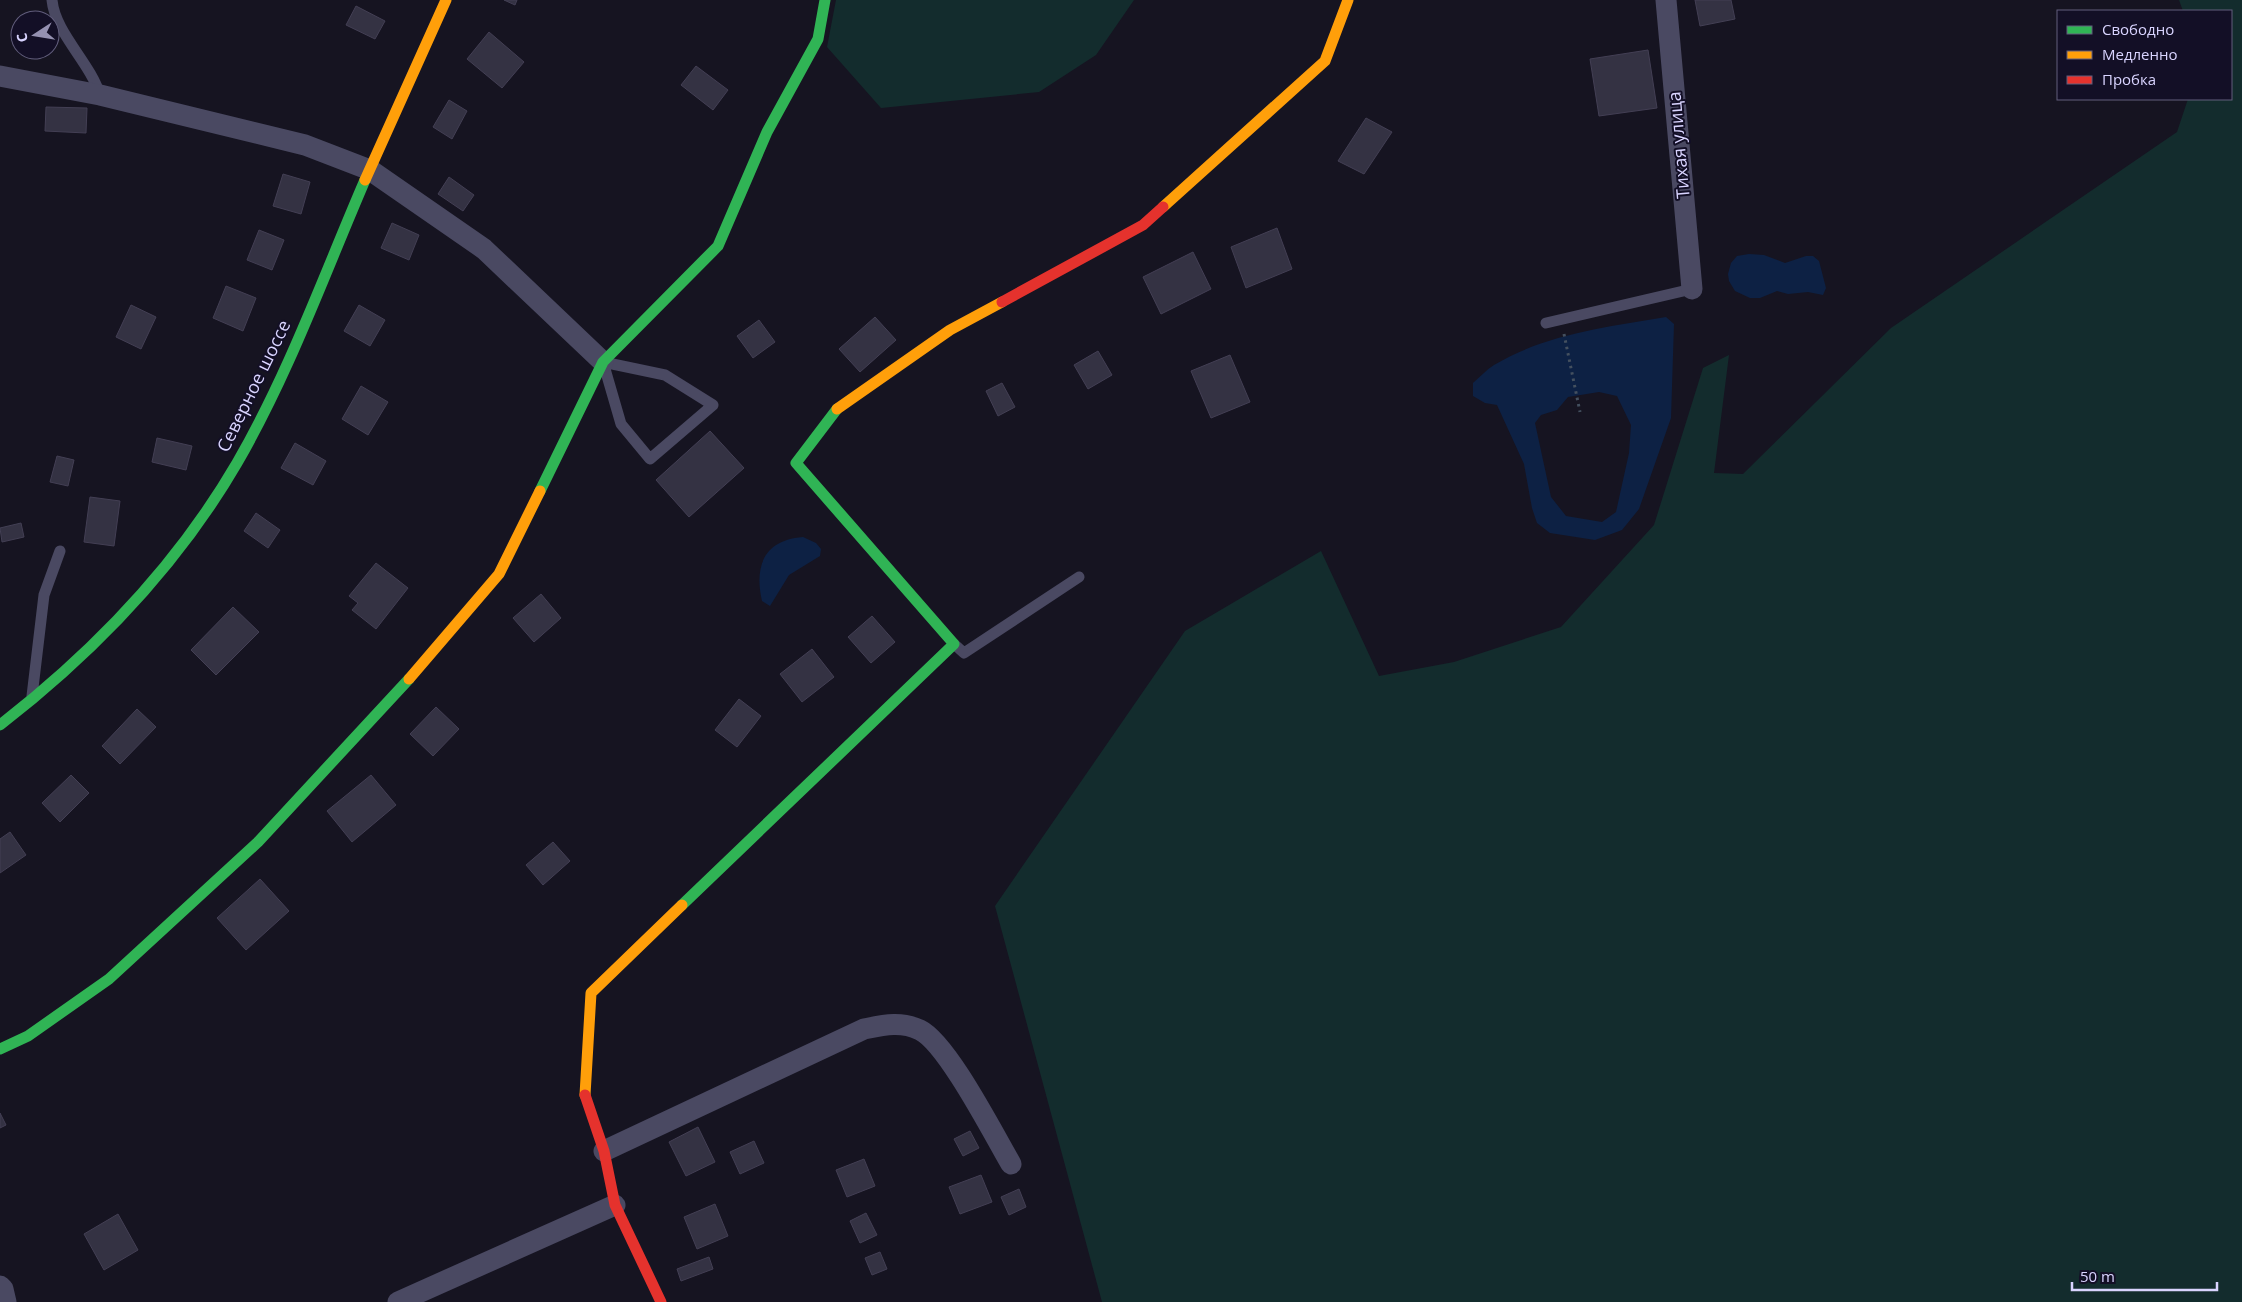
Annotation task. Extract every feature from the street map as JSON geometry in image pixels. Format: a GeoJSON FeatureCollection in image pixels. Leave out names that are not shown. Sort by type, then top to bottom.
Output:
{"type":"FeatureCollection","features":[{"type":"Feature","properties":{"kind":"street","name":"Северное шоссе"},"geometry":{"type":"LineString","coordinates":[[0,725],[31,703],[123,616],[188,538],[237,462],[283,372],[446,0]]}},
{"type":"Feature","properties":{"kind":"street"},"geometry":{"type":"LineString","coordinates":[[0,1049],[28,1036],[110,979],[258,842],[417,670],[499,574],[603,362],[718,246],[767,132],[818,39],[825,0]]}},
{"type":"Feature","properties":{"kind":"street"},"geometry":{"type":"LineString","coordinates":[[661,1302],[615,1205],[604,1151],[585,1096],[591,993],[954,644],[796,463],[838,408],[950,330],[1143,225],[1324,61],[1348,0]]}},
{"type":"Feature","properties":{"kind":"street","name":"Тихая улица"},"geometry":{"type":"LineString","coordinates":[[1666,0],[1692,289]]}},
{"type":"Feature","properties":{"kind":"street"},"geometry":{"type":"LineString","coordinates":[[0,76],[100,95],[305,145],[370,170],[484,249],[603,362]]}},
{"type":"Feature","properties":{"kind":"street"},"geometry":{"type":"LineString","coordinates":[[604,1151],[864,1029],[896,1023],[922,1031],[949,1059],[1011,1164]]}},
{"type":"Feature","properties":{"kind":"street"},"geometry":{"type":"LineString","coordinates":[[398,1302],[615,1205]]}},
{"type":"Feature","properties":{"kind":"street"},"geometry":{"type":"LineString","coordinates":[[0,1286],[3,1288],[6,1302]]}},
{"type":"Feature","properties":{"kind":"lane"},"geometry":{"type":"LineString","coordinates":[[52,0],[53,14],[95,79],[100,95]]}},
{"type":"Feature","properties":{"kind":"lane"},"geometry":{"type":"LineString","coordinates":[[1546,323],[1692,289]]}},
{"type":"Feature","properties":{"kind":"lane"},"geometry":{"type":"LineString","coordinates":[[603,362],[665,375],[713,405],[650,459],[621,424],[603,362]]}},
{"type":"Feature","properties":{"kind":"lane"},"geometry":{"type":"LineString","coordinates":[[31,703],[44,595],[60,551]]}},
{"type":"Feature","properties":{"kind":"lane"},"geometry":{"type":"LineString","coordinates":[[954,644],[964,653],[1079,577]]}},
{"type":"Feature","properties":{"kind":"path"},"geometry":{"type":"LineString","coordinates":[[1561,320],[1580,412]]}},
{"type":"Feature","properties":{"kind":"green space"},"geometry":{"type":"Polygon","coordinates":[[[836,0],[1134,0],[1096,55],[1039,92],[881,108],[827,47],[836,0]]]}},
{"type":"Feature","properties":{"kind":"green space"},"geometry":{"type":"Polygon","coordinates":[[[2179,0],[2242,0],[2242,1302],[1102,1302],[995,906],[1185,631],[1321,551],[1379,676],[1454,662],[1561,627],[1654,525],[1703,368],[1729,355],[1714,473],[1743,474],[1891,328],[2177,132],[2188,100],[2232,100],[2232,10],[2183,10],[2179,0]]]}},
{"type":"Feature","properties":{"kind":"water"},"geometry":{"type":"Polygon","coordinates":[[[1749,254],[1764,255],[1785,263],[1806,256],[1813,256],[1819,261],[1826,288],[1823,295],[1808,292],[1788,294],[1777,291],[1760,298],[1750,298],[1735,291],[1729,281],[1728,274],[1731,263],[1737,256],[1749,254]]]}},
{"type":"Feature","properties":{"kind":"water"},"geometry":{"type":"Polygon","coordinates":[[[1666,317],[1674,324],[1671,418],[1639,509],[1622,530],[1595,540],[1550,533],[1537,523],[1532,508],[1524,464],[1497,405],[1485,403],[1473,396],[1473,383],[1494,365],[1514,354],[1535,346],[1599,328],[1666,317]],[[1599,392],[1568,397],[1557,410],[1541,415],[1535,423],[1551,497],[1566,516],[1602,522],[1616,512],[1629,453],[1631,425],[1617,396],[1599,392]]]}},
{"type":"Feature","properties":{"kind":"water"},"geometry":{"type":"Polygon","coordinates":[[[803,537],[816,543],[821,549],[820,556],[789,575],[770,606],[762,601],[760,588],[761,566],[765,557],[779,543],[803,537]]]}},
{"type":"Feature","properties":{"kind":"building"},"geometry":{"type":"Polygon","coordinates":[[[504,0],[517,0],[515,5],[504,0]]]}},
{"type":"Feature","properties":{"kind":"building"},"geometry":{"type":"Polygon","coordinates":[[[1695,0],[1731,0],[1735,19],[1700,26],[1695,0]]]}},
{"type":"Feature","properties":{"kind":"building"},"geometry":{"type":"Polygon","coordinates":[[[356,6],[385,21],[375,39],[346,25],[356,6]]]}},
{"type":"Feature","properties":{"kind":"building"},"geometry":{"type":"Polygon","coordinates":[[[489,32],[524,62],[502,88],[467,59],[489,32]]]}},
{"type":"Feature","properties":{"kind":"building"},"geometry":{"type":"Polygon","coordinates":[[[1648,50],[1657,108],[1599,116],[1590,59],[1648,50]]]}},
{"type":"Feature","properties":{"kind":"building"},"geometry":{"type":"Polygon","coordinates":[[[696,66],[728,90],[713,110],[681,85],[696,66]]]}},
{"type":"Feature","properties":{"kind":"building"},"geometry":{"type":"Polygon","coordinates":[[[449,100],[467,111],[452,139],[433,127],[449,100]]]}},
{"type":"Feature","properties":{"kind":"building"},"geometry":{"type":"Polygon","coordinates":[[[46,107],[87,108],[86,133],[45,131],[46,107]]]}},
{"type":"Feature","properties":{"kind":"building"},"geometry":{"type":"Polygon","coordinates":[[[1366,118],[1392,132],[1364,174],[1338,161],[1366,118]]]}},
{"type":"Feature","properties":{"kind":"building"},"geometry":{"type":"Polygon","coordinates":[[[283,174],[310,182],[301,214],[273,206],[283,174]]]}},
{"type":"Feature","properties":{"kind":"building"},"geometry":{"type":"Polygon","coordinates":[[[449,177],[474,195],[463,211],[438,194],[449,177]]]}},
{"type":"Feature","properties":{"kind":"building"},"geometry":{"type":"Polygon","coordinates":[[[392,223],[419,235],[409,260],[381,248],[392,223]]]}},
{"type":"Feature","properties":{"kind":"building"},"geometry":{"type":"Polygon","coordinates":[[[1277,228],[1292,269],[1246,288],[1231,247],[1277,228]]]}},
{"type":"Feature","properties":{"kind":"building"},"geometry":{"type":"Polygon","coordinates":[[[259,230],[284,240],[272,270],[247,260],[259,230]]]}},
{"type":"Feature","properties":{"kind":"building"},"geometry":{"type":"Polygon","coordinates":[[[1193,252],[1211,289],[1161,314],[1143,277],[1193,252]]]}},
{"type":"Feature","properties":{"kind":"building"},"geometry":{"type":"Polygon","coordinates":[[[226,286],[256,298],[243,331],[213,318],[226,286]]]}},
{"type":"Feature","properties":{"kind":"building"},"geometry":{"type":"Polygon","coordinates":[[[131,305],[156,317],[141,349],[116,337],[131,305]]]}},
{"type":"Feature","properties":{"kind":"building"},"geometry":{"type":"Polygon","coordinates":[[[359,305],[385,320],[370,346],[344,331],[359,305]]]}},
{"type":"Feature","properties":{"kind":"building"},"geometry":{"type":"Polygon","coordinates":[[[875,317],[896,340],[860,372],[839,349],[875,317]]]}},
{"type":"Feature","properties":{"kind":"building"},"geometry":{"type":"Polygon","coordinates":[[[759,320],[775,342],[753,358],[737,336],[759,320]]]}},
{"type":"Feature","properties":{"kind":"building"},"geometry":{"type":"Polygon","coordinates":[[[1098,351],[1112,375],[1088,389],[1074,365],[1098,351]]]}},
{"type":"Feature","properties":{"kind":"building"},"geometry":{"type":"Polygon","coordinates":[[[1230,355],[1250,402],[1211,418],[1191,371],[1230,355]]]}},
{"type":"Feature","properties":{"kind":"building"},"geometry":{"type":"Polygon","coordinates":[[[1002,383],[1015,407],[998,416],[986,391],[1002,383]]]}},
{"type":"Feature","properties":{"kind":"building"},"geometry":{"type":"Polygon","coordinates":[[[361,386],[388,402],[368,435],[342,419],[361,386]]]}},
{"type":"Feature","properties":{"kind":"building"},"geometry":{"type":"Polygon","coordinates":[[[710,431],[744,468],[689,517],[656,480],[710,431]]]}},
{"type":"Feature","properties":{"kind":"building"},"geometry":{"type":"Polygon","coordinates":[[[157,438],[192,446],[186,470],[152,462],[157,438]]]}},
{"type":"Feature","properties":{"kind":"building"},"geometry":{"type":"Polygon","coordinates":[[[295,443],[326,461],[313,485],[281,468],[295,443]]]}},
{"type":"Feature","properties":{"kind":"building"},"geometry":{"type":"Polygon","coordinates":[[[57,456],[74,460],[68,486],[50,482],[57,456]]]}},
{"type":"Feature","properties":{"kind":"building"},"geometry":{"type":"Polygon","coordinates":[[[90,497],[120,501],[114,546],[84,542],[90,497]]]}},
{"type":"Feature","properties":{"kind":"building"},"geometry":{"type":"Polygon","coordinates":[[[256,513],[280,530],[268,548],[244,531],[256,513]]]}},
{"type":"Feature","properties":{"kind":"building"},"geometry":{"type":"Polygon","coordinates":[[[21,523],[24,537],[2,542],[0,528],[21,523]]]}},
{"type":"Feature","properties":{"kind":"building"},"geometry":{"type":"Polygon","coordinates":[[[376,563],[408,588],[376,629],[352,610],[358,603],[349,596],[376,563]]]}},
{"type":"Feature","properties":{"kind":"building"},"geometry":{"type":"Polygon","coordinates":[[[541,594],[561,618],[534,642],[513,618],[541,594]]]}},
{"type":"Feature","properties":{"kind":"building"},"geometry":{"type":"Polygon","coordinates":[[[233,607],[259,632],[216,675],[191,650],[233,607]]]}},
{"type":"Feature","properties":{"kind":"building"},"geometry":{"type":"Polygon","coordinates":[[[872,616],[895,642],[871,663],[848,637],[872,616]]]}},
{"type":"Feature","properties":{"kind":"building"},"geometry":{"type":"Polygon","coordinates":[[[812,649],[834,677],[802,702],[780,674],[812,649]]]}},
{"type":"Feature","properties":{"kind":"building"},"geometry":{"type":"Polygon","coordinates":[[[739,699],[761,716],[737,747],[715,730],[739,699]]]}},
{"type":"Feature","properties":{"kind":"building"},"geometry":{"type":"Polygon","coordinates":[[[436,707],[459,729],[433,756],[410,734],[436,707]]]}},
{"type":"Feature","properties":{"kind":"building"},"geometry":{"type":"Polygon","coordinates":[[[137,709],[156,727],[120,764],[102,746],[137,709]]]}},
{"type":"Feature","properties":{"kind":"building"},"geometry":{"type":"Polygon","coordinates":[[[71,775],[89,793],[60,822],[42,803],[71,775]]]}},
{"type":"Feature","properties":{"kind":"building"},"geometry":{"type":"Polygon","coordinates":[[[371,775],[396,805],[352,842],[327,811],[371,775]]]}},
{"type":"Feature","properties":{"kind":"building"},"geometry":{"type":"Polygon","coordinates":[[[10,832],[26,855],[0,873],[0,839],[10,832]]]}},
{"type":"Feature","properties":{"kind":"building"},"geometry":{"type":"Polygon","coordinates":[[[553,842],[570,861],[543,885],[526,865],[553,842]]]}},
{"type":"Feature","properties":{"kind":"building"},"geometry":{"type":"Polygon","coordinates":[[[260,879],[289,911],[246,950],[217,918],[260,879]]]}},
{"type":"Feature","properties":{"kind":"building"},"geometry":{"type":"Polygon","coordinates":[[[0,1113],[6,1125],[0,1128],[0,1113]]]}},
{"type":"Feature","properties":{"kind":"building"},"geometry":{"type":"Polygon","coordinates":[[[698,1127],[715,1162],[686,1176],[669,1142],[698,1127]]]}},
{"type":"Feature","properties":{"kind":"building"},"geometry":{"type":"Polygon","coordinates":[[[970,1131],[979,1148],[963,1156],[954,1139],[970,1131]]]}},
{"type":"Feature","properties":{"kind":"building"},"geometry":{"type":"Polygon","coordinates":[[[754,1141],[764,1163],[740,1174],[730,1152],[754,1141]]]}},
{"type":"Feature","properties":{"kind":"building"},"geometry":{"type":"Polygon","coordinates":[[[864,1159],[875,1186],[847,1197],[836,1170],[864,1159]]]}},
{"type":"Feature","properties":{"kind":"building"},"geometry":{"type":"Polygon","coordinates":[[[981,1175],[992,1202],[960,1214],[949,1187],[981,1175]]]}},
{"type":"Feature","properties":{"kind":"building"},"geometry":{"type":"Polygon","coordinates":[[[1019,1189],[1026,1207],[1009,1215],[1001,1197],[1019,1189]]]}},
{"type":"Feature","properties":{"kind":"building"},"geometry":{"type":"Polygon","coordinates":[[[715,1204],[728,1236],[697,1249],[684,1217],[715,1204]]]}},
{"type":"Feature","properties":{"kind":"building"},"geometry":{"type":"Polygon","coordinates":[[[866,1213],[877,1235],[860,1243],[850,1221],[866,1213]]]}},
{"type":"Feature","properties":{"kind":"building"},"geometry":{"type":"Polygon","coordinates":[[[118,1214],[138,1250],[104,1270],[84,1234],[118,1214]]]}},
{"type":"Feature","properties":{"kind":"building"},"geometry":{"type":"Polygon","coordinates":[[[880,1252],[887,1269],[872,1275],[865,1258],[880,1252]]]}},
{"type":"Feature","properties":{"kind":"building"},"geometry":{"type":"Polygon","coordinates":[[[709,1257],[713,1269],[681,1281],[677,1269],[709,1257]]]}},
{"type":"Feature","properties":{"kind":"traffic: fast"},"geometry":{"type":"LineString","coordinates":[[540,491],[603,362],[718,246],[767,132],[818,39],[825,0]]}},
{"type":"Feature","properties":{"kind":"traffic: fast"},"geometry":{"type":"LineString","coordinates":[[0,725],[68,668],[131,605],[188,537],[213,501],[256,429],[290,359],[365,180]]}},
{"type":"Feature","properties":{"kind":"traffic: fast"},"geometry":{"type":"LineString","coordinates":[[682,905],[954,644],[796,463],[837,409]]}},
{"type":"Feature","properties":{"kind":"traffic: fast"},"geometry":{"type":"LineString","coordinates":[[0,1049],[28,1036],[109,979],[258,842],[409,679]]}},
{"type":"Feature","properties":{"kind":"traffic: slow"},"geometry":{"type":"LineString","coordinates":[[365,180],[446,0]]}},
{"type":"Feature","properties":{"kind":"traffic: slow"},"geometry":{"type":"LineString","coordinates":[[1163,207],[1325,61],[1348,0]]}},
{"type":"Feature","properties":{"kind":"traffic: slow"},"geometry":{"type":"LineString","coordinates":[[837,409],[950,330],[1002,302]]}},
{"type":"Feature","properties":{"kind":"traffic: slow"},"geometry":{"type":"LineString","coordinates":[[409,679],[499,574],[540,491]]}},
{"type":"Feature","properties":{"kind":"traffic: slow"},"geometry":{"type":"LineString","coordinates":[[585,1095],[591,993],[682,905]]}},
{"type":"Feature","properties":{"kind":"traffic: jam"},"geometry":{"type":"LineString","coordinates":[[1002,302],[1143,225],[1163,207]]}},
{"type":"Feature","properties":{"kind":"traffic: jam"},"geometry":{"type":"LineString","coordinates":[[585,1095],[604,1151],[615,1205],[661,1302]]}}]}
